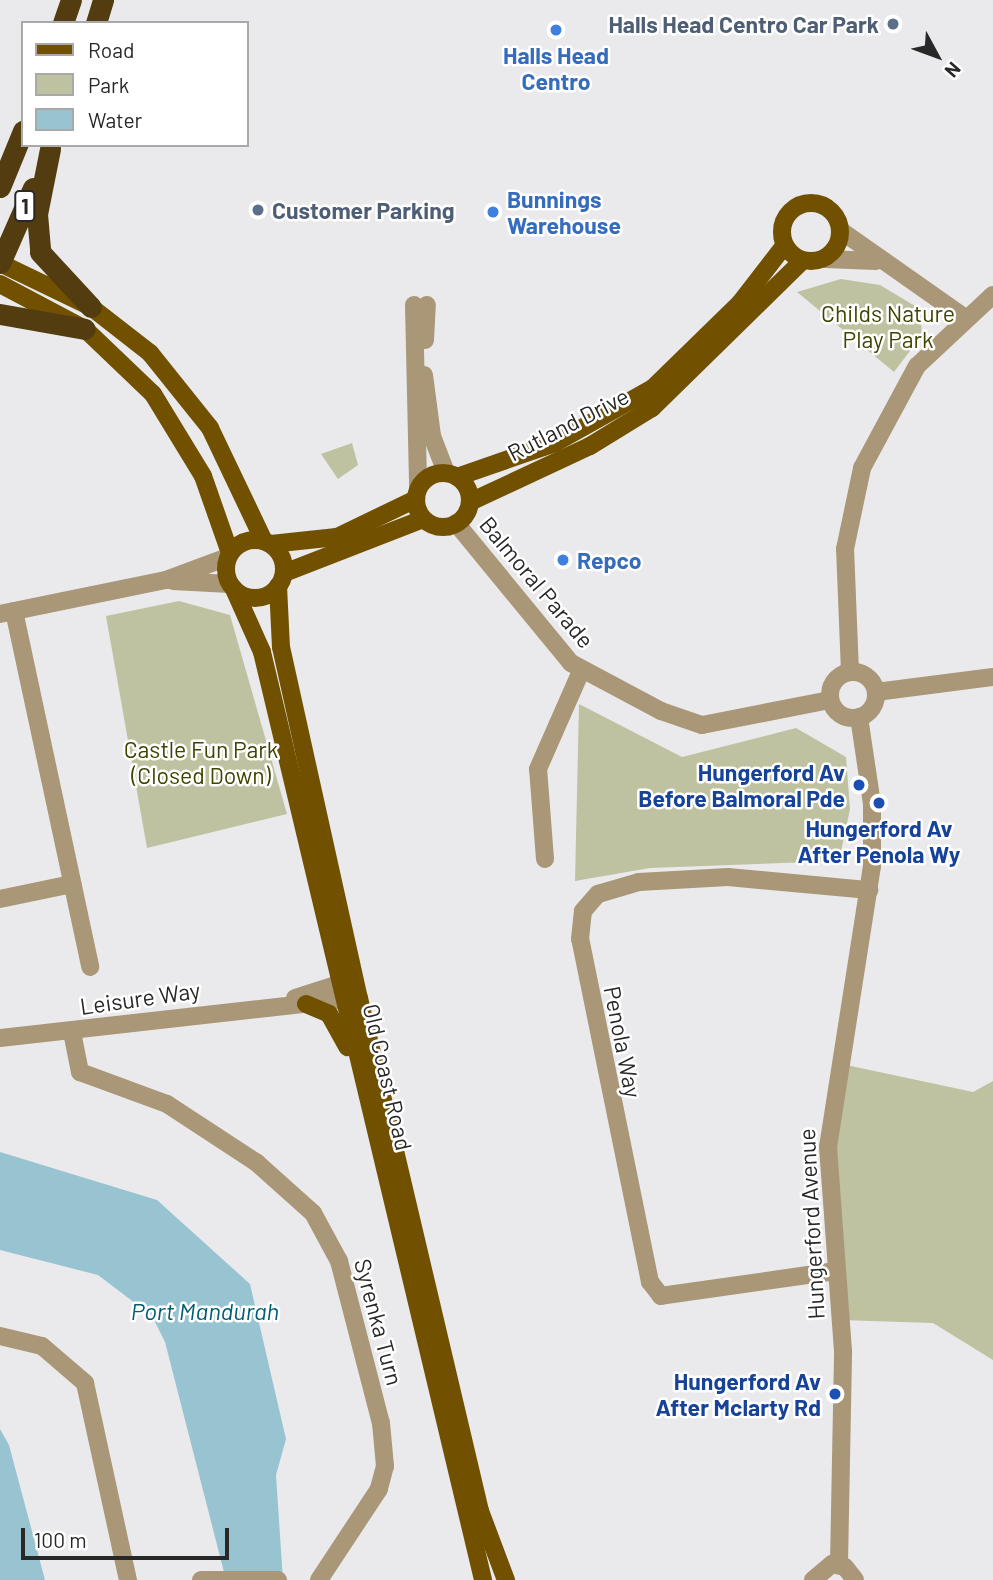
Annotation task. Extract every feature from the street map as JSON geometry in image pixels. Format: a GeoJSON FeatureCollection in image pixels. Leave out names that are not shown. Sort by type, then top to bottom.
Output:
{"type":"FeatureCollection","features":[{"type":"Feature","properties":{"kind":"highway"},"geometry":{"type":"LineString","coordinates":[[64,21],[71,0]]}},
{"type":"Feature","properties":{"kind":"highway"},"geometry":{"type":"LineString","coordinates":[[97,21],[103,0]]}},
{"type":"Feature","properties":{"kind":"highway","name":"1"},"geometry":{"type":"LineString","coordinates":[[0,187],[21,136]]}},
{"type":"Feature","properties":{"kind":"highway"},"geometry":{"type":"LineString","coordinates":[[51,147],[37,214],[40,252],[91,307]]}},
{"type":"Feature","properties":{"kind":"highway","name":"1"},"geometry":{"type":"LineString","coordinates":[[0,263],[51,147]]}},
{"type":"Feature","properties":{"kind":"highway"},"geometry":{"type":"LineString","coordinates":[[0,314],[85,330]]}},
{"type":"Feature","properties":{"kind":"main road"},"geometry":{"type":"LineString","coordinates":[[820,204],[840,229],[825,259],[802,261],[784,246],[782,223],[797,206],[820,204]]}},
{"type":"Feature","properties":{"kind":"main road","name":"Rutland Drive"},"geometry":{"type":"LineString","coordinates":[[451,475],[555,443],[653,388],[740,303],[784,246]]}},
{"type":"Feature","properties":{"kind":"main road","name":"Rutland Drive"},"geometry":{"type":"LineString","coordinates":[[470,502],[590,446],[652,408],[802,261]]}},
{"type":"Feature","properties":{"kind":"main road"},"geometry":{"type":"LineString","coordinates":[[0,263],[91,307],[150,353],[210,428],[267,543],[281,580]]}},
{"type":"Feature","properties":{"kind":"main road"},"geometry":{"type":"LineString","coordinates":[[0,284],[85,330],[129,367],[167,413],[202,476],[229,555],[232,587],[256,598],[281,580],[423,519],[442,527],[456,523],[470,502],[451,475],[337,537],[267,543],[249,540],[229,555]]}},
{"type":"Feature","properties":{"kind":"main road"},"geometry":{"type":"LineString","coordinates":[[417,493],[423,519]]}},
{"type":"Feature","properties":{"kind":"main road","name":"Old Coast Road"},"geometry":{"type":"LineString","coordinates":[[281,580],[281,647],[348,989],[361,1079],[483,1580]]}},
{"type":"Feature","properties":{"kind":"main road","name":"Old Coast Road"},"geometry":{"type":"LineString","coordinates":[[232,587],[262,652],[480,1511],[506,1580]]}},
{"type":"Feature","properties":{"kind":"main road"},"geometry":{"type":"LineString","coordinates":[[306,1004],[329,1014],[361,1079]]}},
{"type":"Feature","properties":{"kind":"street"},"geometry":{"type":"LineString","coordinates":[[840,229],[879,262],[927,285],[964,317]]}},
{"type":"Feature","properties":{"kind":"street"},"geometry":{"type":"LineString","coordinates":[[825,259],[879,262]]}},
{"type":"Feature","properties":{"kind":"street"},"geometry":{"type":"LineString","coordinates":[[850,672],[843,575],[854,493],[896,396],[964,317],[993,295]]}},
{"type":"Feature","properties":{"kind":"street"},"geometry":{"type":"LineString","coordinates":[[417,493],[420,305],[423,390],[451,475]]}},
{"type":"Feature","properties":{"kind":"street","name":"Balmoral Parade"},"geometry":{"type":"LineString","coordinates":[[456,523],[554,648],[581,671],[693,724],[807,709],[830,700]]}},
{"type":"Feature","properties":{"kind":"street"},"geometry":{"type":"LineString","coordinates":[[90,967],[7,612],[166,580],[229,555]]}},
{"type":"Feature","properties":{"kind":"street"},"geometry":{"type":"LineString","coordinates":[[166,580],[232,587]]}},
{"type":"Feature","properties":{"kind":"street","name":"Balmoral Parade"},"geometry":{"type":"LineString","coordinates":[[545,859],[538,769],[581,671]]}},
{"type":"Feature","properties":{"kind":"street"},"geometry":{"type":"LineString","coordinates":[[850,672],[867,677],[876,692],[872,709],[859,717],[842,715],[830,700],[833,683],[850,672]]}},
{"type":"Feature","properties":{"kind":"street"},"geometry":{"type":"LineString","coordinates":[[876,692],[993,677]]}},
{"type":"Feature","properties":{"kind":"street","name":"Hungerford Avenue"},"geometry":{"type":"LineString","coordinates":[[839,1564],[843,1391],[830,1112],[869,890],[872,804],[859,717]]}},
{"type":"Feature","properties":{"kind":"street","name":"Penola Way"},"geometry":{"type":"LineString","coordinates":[[836,1271],[661,1296],[650,1282],[580,939],[583,911],[598,894],[639,883],[707,877],[869,890]]}},
{"type":"Feature","properties":{"kind":"street"},"geometry":{"type":"LineString","coordinates":[[0,899],[72,884]]}},
{"type":"Feature","properties":{"kind":"street","name":"Leisure Way"},"geometry":{"type":"LineString","coordinates":[[285,1003],[306,1004],[348,989]]}},
{"type":"Feature","properties":{"kind":"street","name":"Leisure Way"},"geometry":{"type":"LineString","coordinates":[[0,1038],[72,1032],[285,1003],[348,989]]}},
{"type":"Feature","properties":{"kind":"street","name":"Syrenka Turn"},"geometry":{"type":"LineString","coordinates":[[72,1032],[80,1072],[167,1104],[257,1163],[313,1213],[339,1261],[381,1423],[385,1466],[379,1489],[319,1580]]}},
{"type":"Feature","properties":{"kind":"street"},"geometry":{"type":"LineString","coordinates":[[0,1336],[42,1346],[85,1384],[128,1580]]}},
{"type":"Feature","properties":{"kind":"street"},"geometry":{"type":"LineString","coordinates":[[813,1580],[826,1566],[839,1564],[855,1580]]}},
{"type":"Feature","properties":{"kind":"street"},"geometry":{"type":"LineString","coordinates":[[209,1578],[278,1580]]}},
{"type":"Feature","properties":{"kind":"green space","name":"Childs Nature Play Park"},"geometry":{"type":"Polygon","coordinates":[[[841,279],[880,285],[920,309],[922,335],[894,372],[797,292],[841,279]]]}},
{"type":"Feature","properties":{"kind":"green space"},"geometry":{"type":"Polygon","coordinates":[[[352,443],[358,465],[338,479],[321,454],[352,443]]]}},
{"type":"Feature","properties":{"kind":"green space","name":"Castle Fun Park (Closed Down)"},"geometry":{"type":"Polygon","coordinates":[[[179,601],[230,615],[287,814],[147,848],[106,616],[179,601]]]}},
{"type":"Feature","properties":{"kind":"green space"},"geometry":{"type":"Polygon","coordinates":[[[579,704],[682,757],[796,728],[846,757],[850,809],[839,861],[650,868],[575,881],[579,704]]]}},
{"type":"Feature","properties":{"kind":"green space"},"geometry":{"type":"Polygon","coordinates":[[[837,1063],[973,1092],[993,1081],[993,1360],[933,1323],[840,1320],[830,1204],[837,1063]]]}},
{"type":"Feature","properties":{"kind":"water","name":"Port Mandurah"},"geometry":{"type":"Polygon","coordinates":[[[0,1152],[157,1200],[250,1284],[286,1439],[276,1475],[283,1580],[226,1580],[165,1342],[152,1316],[98,1275],[0,1250],[0,1152]]]}},
{"type":"Feature","properties":{"kind":"water"},"geometry":{"type":"Polygon","coordinates":[[[0,1429],[9,1445],[45,1580],[0,1580],[0,1429]]]}},
{"type":"Feature","properties":{"kind":"place","name":"Halls Head Centro Car Park"},"geometry":{"type":"Point","coordinates":[893,24]}},
{"type":"Feature","properties":{"kind":"place","name":"Halls Head Centro"},"geometry":{"type":"Point","coordinates":[556,30]}},
{"type":"Feature","properties":{"kind":"place","name":"Customer Parking"},"geometry":{"type":"Point","coordinates":[258,210]}},
{"type":"Feature","properties":{"kind":"place","name":"Bunnings Warehouse"},"geometry":{"type":"Point","coordinates":[493,212]}},
{"type":"Feature","properties":{"kind":"place","name":"Repco"},"geometry":{"type":"Point","coordinates":[563,560]}},
{"type":"Feature","properties":{"kind":"place","name":"Hungerford Av Before Balmoral Pde"},"geometry":{"type":"Point","coordinates":[859,785]}},
{"type":"Feature","properties":{"kind":"place","name":"Hungerford Av After Penola Wy"},"geometry":{"type":"Point","coordinates":[879,803]}},
{"type":"Feature","properties":{"kind":"place","name":"Hungerford Av After Mclarty Rd"},"geometry":{"type":"Point","coordinates":[835,1394]}}]}
